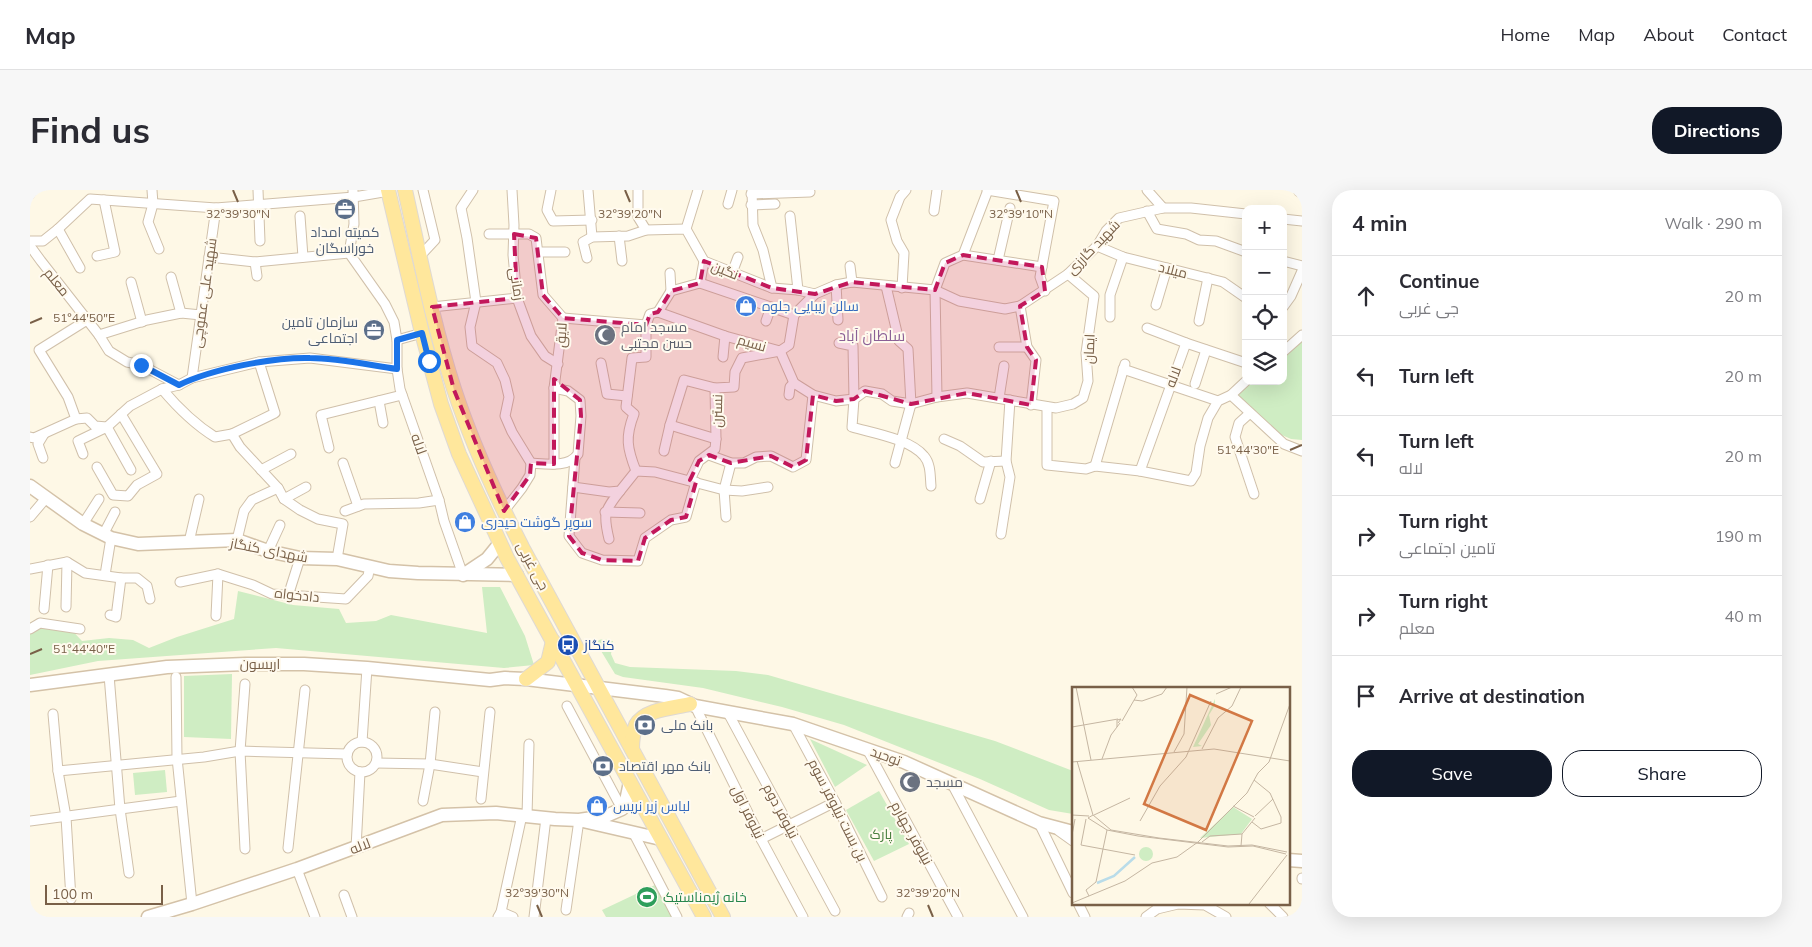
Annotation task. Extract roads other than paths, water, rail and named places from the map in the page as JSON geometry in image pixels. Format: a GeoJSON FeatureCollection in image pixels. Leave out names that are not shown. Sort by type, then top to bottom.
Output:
{"type":"FeatureCollection","features":[{"type":"Feature","properties":{"kind":"main road","name":"جی غربی"},"geometry":{"type":"LineString","coordinates":[[405,190],[432,307],[454,390],[504,511],[723,917]]}},
{"type":"Feature","properties":{"kind":"main road","name":"جی غربی"},"geometry":{"type":"LineString","coordinates":[[388,191],[441,404],[459,454],[516,575],[704,917]]}},
{"type":"Feature","properties":{"kind":"main road","name":"شهدای کنگاز"},"geometry":{"type":"LineString","coordinates":[[30,486],[83,524],[107,536],[138,544],[237,540],[268,551],[300,558],[337,560],[399,572],[516,575]]}},
{"type":"Feature","properties":{"kind":"main road"},"geometry":{"type":"LineString","coordinates":[[463,575],[487,559],[500,543]]}},
{"type":"Feature","properties":{"kind":"main road"},"geometry":{"type":"LineString","coordinates":[[526,679],[548,662],[552,641]]}},
{"type":"Feature","properties":{"kind":"main road","name":"اریسون"},"geometry":{"type":"LineString","coordinates":[[30,684],[167,667],[304,664],[367,668],[475,679],[526,679],[601,691]]}},
{"type":"Feature","properties":{"kind":"main road","name":"اریسون"},"geometry":{"type":"LineString","coordinates":[[490,680],[503,685],[578,688]]}},
{"type":"Feature","properties":{"kind":"main road","name":"توحید"},"geometry":{"type":"LineString","coordinates":[[601,691],[675,705],[693,705],[727,710],[792,724],[904,762],[1039,823],[1072,832]]}},
{"type":"Feature","properties":{"kind":"main road"},"geometry":{"type":"LineString","coordinates":[[632,748],[633,734],[637,724],[645,717],[660,711],[693,705]]}},
{"type":"Feature","properties":{"kind":"main road"},"geometry":{"type":"LineString","coordinates":[[579,820],[606,816],[622,809],[626,801],[630,782]]}},
{"type":"Feature","properties":{"kind":"main road","name":"لاله"},"geometry":{"type":"LineString","coordinates":[[148,917],[297,869],[442,815],[496,812],[579,820]]}},
{"type":"Feature","properties":{"kind":"main road"},"geometry":{"type":"LineString","coordinates":[[579,820],[661,839]]}},
{"type":"Feature","properties":{"kind":"street"},"geometry":{"type":"LineString","coordinates":[[30,194],[32,190]]}},
{"type":"Feature","properties":{"kind":"street"},"geometry":{"type":"LineString","coordinates":[[152,190],[153,204],[148,222],[159,249]]}},
{"type":"Feature","properties":{"kind":"street"},"geometry":{"type":"LineString","coordinates":[[258,190],[260,241]]}},
{"type":"Feature","properties":{"kind":"street"},"geometry":{"type":"LineString","coordinates":[[420,256],[435,240],[424,190]]}},
{"type":"Feature","properties":{"kind":"street"},"geometry":{"type":"LineString","coordinates":[[473,190],[461,208],[476,302],[470,327],[472,346],[496,363],[505,380],[510,397],[505,416],[512,432],[531,463],[530,475],[504,511]]}},
{"type":"Feature","properties":{"kind":"street","name":"زمانی"},"geometry":{"type":"LineString","coordinates":[[512,190],[513,255],[517,298],[531,336],[545,356],[558,364]]}},
{"type":"Feature","properties":{"kind":"street"},"geometry":{"type":"LineString","coordinates":[[551,190],[547,210],[553,221],[592,220]]}},
{"type":"Feature","properties":{"kind":"street"},"geometry":{"type":"LineString","coordinates":[[588,190],[592,237]]}},
{"type":"Feature","properties":{"kind":"street"},"geometry":{"type":"LineString","coordinates":[[638,190],[638,217],[646,230]]}},
{"type":"Feature","properties":{"kind":"street"},"geometry":{"type":"LineString","coordinates":[[587,258],[583,242],[592,237],[628,236],[646,230],[686,229],[698,190]]}},
{"type":"Feature","properties":{"kind":"street"},"geometry":{"type":"LineString","coordinates":[[728,204],[732,190]]}},
{"type":"Feature","properties":{"kind":"street"},"geometry":{"type":"LineString","coordinates":[[934,211],[937,190]]}},
{"type":"Feature","properties":{"kind":"street"},"geometry":{"type":"LineString","coordinates":[[963,255],[987,190],[1054,201],[1040,277],[1045,291]]}},
{"type":"Feature","properties":{"kind":"street"},"geometry":{"type":"LineString","coordinates":[[1147,190],[1163,208]]}},
{"type":"Feature","properties":{"kind":"street"},"geometry":{"type":"LineString","coordinates":[[30,241],[43,241],[58,229],[90,194],[104,200],[216,208],[388,191]]}},
{"type":"Feature","properties":{"kind":"street"},"geometry":{"type":"LineString","coordinates":[[772,288],[753,225],[752,192],[810,192]]}},
{"type":"Feature","properties":{"kind":"street"},"geometry":{"type":"LineString","coordinates":[[901,192],[892,220],[896,241],[904,254],[902,288]]}},
{"type":"Feature","properties":{"kind":"street"},"geometry":{"type":"LineString","coordinates":[[209,257],[255,262],[349,252],[354,224],[353,194]]}},
{"type":"Feature","properties":{"kind":"street"},"geometry":{"type":"LineString","coordinates":[[97,256],[115,252],[104,200]]}},
{"type":"Feature","properties":{"kind":"street"},"geometry":{"type":"LineString","coordinates":[[751,205],[774,204]]}},
{"type":"Feature","properties":{"kind":"street","name":"شهید علی عموچی"},"geometry":{"type":"LineString","coordinates":[[192,378],[216,208]]}},
{"type":"Feature","properties":{"kind":"street"},"geometry":{"type":"LineString","coordinates":[[998,260],[1010,208]]}},
{"type":"Feature","properties":{"kind":"street","name":"شهید گارزی"},"geometry":{"type":"LineString","coordinates":[[794,315],[815,294],[836,285],[852,282],[935,290],[959,301],[1005,310],[1020,306],[1068,274],[1097,246],[1106,231],[1119,218],[1147,210],[1163,208],[1191,208],[1242,214]]}},
{"type":"Feature","properties":{"kind":"street"},"geometry":{"type":"LineString","coordinates":[[1147,210],[1157,230],[1186,234],[1199,240],[1216,241],[1242,251]]}},
{"type":"Feature","properties":{"kind":"street"},"geometry":{"type":"LineString","coordinates":[[300,216],[303,257]]}},
{"type":"Feature","properties":{"kind":"street"},"geometry":{"type":"LineString","coordinates":[[790,216],[798,290]]}},
{"type":"Feature","properties":{"kind":"street"},"geometry":{"type":"LineString","coordinates":[[1287,219],[1302,221]]}},
{"type":"Feature","properties":{"kind":"street"},"geometry":{"type":"LineString","coordinates":[[58,229],[80,268]]}},
{"type":"Feature","properties":{"kind":"street","name":"نگین"},"geometry":{"type":"LineString","coordinates":[[686,229],[704,261],[772,288],[798,290],[815,294]]}},
{"type":"Feature","properties":{"kind":"street"},"geometry":{"type":"LineString","coordinates":[[489,234],[514,234]]}},
{"type":"Feature","properties":{"kind":"street","name":"لایق"},"geometry":{"type":"LineString","coordinates":[[514,234],[529,234],[536,238],[543,295],[563,318],[554,388],[554,464]]}},
{"type":"Feature","properties":{"kind":"street"},"geometry":{"type":"LineString","coordinates":[[619,236],[622,262]]}},
{"type":"Feature","properties":{"kind":"street","name":"معلم"},"geometry":{"type":"LineString","coordinates":[[30,246],[99,335],[109,351],[127,362],[141,365],[179,385]]}},
{"type":"Feature","properties":{"kind":"street","name":"میلاد"},"geometry":{"type":"LineString","coordinates":[[1097,246],[1123,258],[1223,282],[1242,295]]}},
{"type":"Feature","properties":{"kind":"street","name":"لاله"},"geometry":{"type":"LineString","coordinates":[[349,252],[385,304],[394,322],[397,340],[397,369],[402,395],[463,575]]}},
{"type":"Feature","properties":{"kind":"street"},"geometry":{"type":"LineString","coordinates":[[539,252],[565,252]]}},
{"type":"Feature","properties":{"kind":"street"},"geometry":{"type":"LineString","coordinates":[[937,397],[935,290],[945,263],[963,255],[1042,267]]}},
{"type":"Feature","properties":{"kind":"street"},"geometry":{"type":"LineString","coordinates":[[732,273],[738,257]]}},
{"type":"Feature","properties":{"kind":"street"},"geometry":{"type":"LineString","coordinates":[[1110,317],[1110,296],[1123,258]]}},
{"type":"Feature","properties":{"kind":"street"},"geometry":{"type":"LineString","coordinates":[[700,283],[704,261]]}},
{"type":"Feature","properties":{"kind":"street"},"geometry":{"type":"LineString","coordinates":[[255,262],[257,276]]}},
{"type":"Feature","properties":{"kind":"street"},"geometry":{"type":"LineString","coordinates":[[1287,262],[1302,266]]}},
{"type":"Feature","properties":{"kind":"street"},"geometry":{"type":"LineString","coordinates":[[850,266],[852,282]]}},
{"type":"Feature","properties":{"kind":"street"},"geometry":{"type":"LineString","coordinates":[[1156,305],[1168,268]]}},
{"type":"Feature","properties":{"kind":"street"},"geometry":{"type":"LineString","coordinates":[[1287,302],[1302,270]]}},
{"type":"Feature","properties":{"kind":"street"},"geometry":{"type":"LineString","coordinates":[[670,274],[671,290]]}},
{"type":"Feature","properties":{"kind":"street","name":"ایمان"},"geometry":{"type":"LineString","coordinates":[[1047,407],[1056,408],[1073,404],[1083,398],[1088,381],[1086,353],[1094,296],[1068,274]]}},
{"type":"Feature","properties":{"kind":"street"},"geometry":{"type":"LineString","coordinates":[[171,277],[181,314]]}},
{"type":"Feature","properties":{"kind":"street"},"geometry":{"type":"LineString","coordinates":[[1199,321],[1208,278]]}},
{"type":"Feature","properties":{"kind":"street"},"geometry":{"type":"LineString","coordinates":[[131,282],[142,322]]}},
{"type":"Feature","properties":{"kind":"street"},"geometry":{"type":"LineString","coordinates":[[636,470],[628,448],[628,429],[634,414],[626,407],[632,358],[646,357],[646,325],[671,290],[700,283],[794,315],[789,345],[780,351]]}},
{"type":"Feature","properties":{"kind":"street"},"geometry":{"type":"LineString","coordinates":[[836,285],[838,320]]}},
{"type":"Feature","properties":{"kind":"street"},"geometry":{"type":"LineString","coordinates":[[886,286],[899,341],[908,349],[911,404],[895,463]]}},
{"type":"Feature","properties":{"kind":"street"},"geometry":{"type":"LineString","coordinates":[[432,307],[517,298]]}},
{"type":"Feature","properties":{"kind":"street"},"geometry":{"type":"LineString","coordinates":[[1020,306],[1027,347],[1036,360],[1031,405]]}},
{"type":"Feature","properties":{"kind":"street"},"geometry":{"type":"LineString","coordinates":[[766,321],[771,307]]}},
{"type":"Feature","properties":{"kind":"street","name":"نسیم"},"geometry":{"type":"LineString","coordinates":[[654,313],[725,336],[780,351],[794,383]]}},
{"type":"Feature","properties":{"kind":"street"},"geometry":{"type":"LineString","coordinates":[[99,335],[142,322],[181,314],[201,315]]}},
{"type":"Feature","properties":{"kind":"street"},"geometry":{"type":"LineString","coordinates":[[563,318],[646,325]]}},
{"type":"Feature","properties":{"kind":"street"},"geometry":{"type":"LineString","coordinates":[[76,419],[68,397],[39,350],[87,320]]}},
{"type":"Feature","properties":{"kind":"street"},"geometry":{"type":"LineString","coordinates":[[1147,328],[1206,350],[1242,361]]}},
{"type":"Feature","properties":{"kind":"street"},"geometry":{"type":"LineString","coordinates":[[397,340],[422,333]]}},
{"type":"Feature","properties":{"kind":"street"},"geometry":{"type":"LineString","coordinates":[[1287,348],[1302,335]]}},
{"type":"Feature","properties":{"kind":"street"},"geometry":{"type":"LineString","coordinates":[[723,357],[725,336]]}},
{"type":"Feature","properties":{"kind":"street"},"geometry":{"type":"LineString","coordinates":[[839,343],[853,346],[854,399],[852,427],[901,441],[924,456],[929,466],[931,486]]}},
{"type":"Feature","properties":{"kind":"street","name":"لاله"},"geometry":{"type":"LineString","coordinates":[[1140,471],[1186,343]]}},
{"type":"Feature","properties":{"kind":"street"},"geometry":{"type":"LineString","coordinates":[[999,346],[1027,347]]}},
{"type":"Feature","properties":{"kind":"street"},"geometry":{"type":"LineString","coordinates":[[1195,384],[1206,350]]}},
{"type":"Feature","properties":{"kind":"street","name":"نسترن"},"geometry":{"type":"LineString","coordinates":[[573,487],[570,536],[582,553],[602,560],[638,561],[645,538],[671,520],[686,517],[699,461],[715,449],[715,388],[734,387],[735,372],[742,358],[780,351]]}},
{"type":"Feature","properties":{"kind":"street"},"geometry":{"type":"LineString","coordinates":[[83,454],[78,441],[107,427],[130,406],[162,389],[179,385],[192,378],[259,362],[310,358],[397,369]]}},
{"type":"Feature","properties":{"kind":"street"},"geometry":{"type":"LineString","coordinates":[[162,389],[178,409],[200,427],[215,436],[232,434],[275,413],[259,362]]}},
{"type":"Feature","properties":{"kind":"street"},"geometry":{"type":"LineString","coordinates":[[601,363],[607,394],[628,396]]}},
{"type":"Feature","properties":{"kind":"street"},"geometry":{"type":"LineString","coordinates":[[999,398],[1004,366]]}},
{"type":"Feature","properties":{"kind":"street"},"geometry":{"type":"LineString","coordinates":[[1095,466],[1124,366],[1218,402]]}},
{"type":"Feature","properties":{"kind":"street"},"geometry":{"type":"LineString","coordinates":[[664,451],[684,380],[715,388]]}},
{"type":"Feature","properties":{"kind":"street"},"geometry":{"type":"LineString","coordinates":[[789,395],[790,387],[794,383],[813,395],[836,401],[854,399],[865,392],[882,394],[892,401],[911,404],[937,397],[967,393],[1047,407],[1047,465],[1086,469],[1095,466],[1140,471],[1191,481],[1196,473],[1200,446],[1208,418],[1218,402],[1231,395],[1242,385]]}},
{"type":"Feature","properties":{"kind":"street"},"geometry":{"type":"LineString","coordinates":[[531,463],[554,464],[569,462],[578,454],[581,416],[580,400],[568,391],[554,388]]}},
{"type":"Feature","properties":{"kind":"street"},"geometry":{"type":"LineString","coordinates":[[329,448],[321,415],[402,395]]}},
{"type":"Feature","properties":{"kind":"street"},"geometry":{"type":"LineString","coordinates":[[709,454],[731,463],[744,463],[756,457],[771,456],[792,467],[806,460],[813,395]]}},
{"type":"Feature","properties":{"kind":"street"},"geometry":{"type":"LineString","coordinates":[[1231,395],[1284,444],[1302,452]]}},
{"type":"Feature","properties":{"kind":"street"},"geometry":{"type":"LineString","coordinates":[[1001,534],[1010,476],[1006,460],[1010,400]]}},
{"type":"Feature","properties":{"kind":"street"},"geometry":{"type":"LineString","coordinates":[[379,401],[383,423]]}},
{"type":"Feature","properties":{"kind":"street"},"geometry":{"type":"LineString","coordinates":[[1250,413],[1239,423],[1235,437],[1254,494]]}},
{"type":"Feature","properties":{"kind":"street"},"geometry":{"type":"LineString","coordinates":[[97,467],[113,494],[128,496],[137,485],[157,474],[121,414]]}},
{"type":"Feature","properties":{"kind":"street"},"geometry":{"type":"LineString","coordinates":[[30,437],[34,438],[44,434],[58,423],[76,419],[87,418],[95,426],[107,427]]}},
{"type":"Feature","properties":{"kind":"street"},"geometry":{"type":"LineString","coordinates":[[670,425],[716,439]]}},
{"type":"Feature","properties":{"kind":"street"},"geometry":{"type":"LineString","coordinates":[[107,427],[131,470]]}},
{"type":"Feature","properties":{"kind":"street"},"geometry":{"type":"LineString","coordinates":[[43,458],[38,444],[44,434]]}},
{"type":"Feature","properties":{"kind":"street"},"geometry":{"type":"LineString","coordinates":[[232,434],[240,447],[278,488],[284,499],[318,519],[343,524],[337,560]]}},
{"type":"Feature","properties":{"kind":"street"},"geometry":{"type":"LineString","coordinates":[[944,439],[960,446],[983,462],[1006,460]]}},
{"type":"Feature","properties":{"kind":"street"},"geometry":{"type":"LineString","coordinates":[[261,470],[291,454]]}},
{"type":"Feature","properties":{"kind":"street"},"geometry":{"type":"LineString","coordinates":[[575,458],[573,487],[609,492],[620,491]]}},
{"type":"Feature","properties":{"kind":"street"},"geometry":{"type":"LineString","coordinates":[[980,499],[991,461]]}},
{"type":"Feature","properties":{"kind":"street"},"geometry":{"type":"LineString","coordinates":[[343,463],[358,506]]}},
{"type":"Feature","properties":{"kind":"street"},"geometry":{"type":"LineString","coordinates":[[726,517],[724,490],[731,463]]}},
{"type":"Feature","properties":{"kind":"street"},"geometry":{"type":"LineString","coordinates":[[636,470],[656,472],[724,490],[742,491],[768,487]]}},
{"type":"Feature","properties":{"kind":"street"},"geometry":{"type":"LineString","coordinates":[[609,539],[605,512],[636,470]]}},
{"type":"Feature","properties":{"kind":"street"},"geometry":{"type":"LineString","coordinates":[[284,499],[306,487]]}},
{"type":"Feature","properties":{"kind":"street"},"geometry":{"type":"LineString","coordinates":[[237,540],[244,511],[252,500],[278,488]]}},
{"type":"Feature","properties":{"kind":"street"},"geometry":{"type":"LineString","coordinates":[[30,517],[47,497]]}},
{"type":"Feature","properties":{"kind":"street"},"geometry":{"type":"LineString","coordinates":[[83,524],[99,499]]}},
{"type":"Feature","properties":{"kind":"street"},"geometry":{"type":"LineString","coordinates":[[189,542],[199,499]]}},
{"type":"Feature","properties":{"kind":"street"},"geometry":{"type":"LineString","coordinates":[[345,511],[364,504],[419,503],[439,500]]}},
{"type":"Feature","properties":{"kind":"street"},"geometry":{"type":"LineString","coordinates":[[105,575],[107,536],[115,512]]}},
{"type":"Feature","properties":{"kind":"street"},"geometry":{"type":"LineString","coordinates":[[605,512],[640,513]]}},
{"type":"Feature","properties":{"kind":"street"},"geometry":{"type":"LineString","coordinates":[[268,551],[280,525]]}},
{"type":"Feature","properties":{"kind":"street"},"geometry":{"type":"LineString","coordinates":[[288,596],[300,558]]}},
{"type":"Feature","properties":{"kind":"street"},"geometry":{"type":"LineString","coordinates":[[66,607],[67,562]]}},
{"type":"Feature","properties":{"kind":"street"},"geometry":{"type":"LineString","coordinates":[[30,569],[67,562],[84,573],[121,578],[137,578],[147,586],[150,599]]}},
{"type":"Feature","properties":{"kind":"street"},"geometry":{"type":"LineString","coordinates":[[44,609],[48,565]]}},
{"type":"Feature","properties":{"kind":"street","name":"دادخواه"},"geometry":{"type":"LineString","coordinates":[[218,574],[272,594],[346,599],[368,576],[370,566]]}},
{"type":"Feature","properties":{"kind":"street"},"geometry":{"type":"LineString","coordinates":[[180,582],[218,574],[216,616]]}},
{"type":"Feature","properties":{"kind":"street"},"geometry":{"type":"LineString","coordinates":[[110,615],[116,617],[121,578]]}},
{"type":"Feature","properties":{"kind":"street"},"geometry":{"type":"LineString","coordinates":[[30,629],[40,623],[80,629]]}},
{"type":"Feature","properties":{"kind":"street"},"geometry":{"type":"LineString","coordinates":[[362,742],[367,668]]}},
{"type":"Feature","properties":{"kind":"street"},"geometry":{"type":"LineString","coordinates":[[109,675],[120,808],[129,873]]}},
{"type":"Feature","properties":{"kind":"street"},"geometry":{"type":"LineString","coordinates":[[176,677],[177,758],[192,904]]}},
{"type":"Feature","properties":{"kind":"street"},"geometry":{"type":"LineString","coordinates":[[245,684],[240,751],[245,849]]}},
{"type":"Feature","properties":{"kind":"street"},"geometry":{"type":"LineString","coordinates":[[288,848],[304,690]]}},
{"type":"Feature","properties":{"kind":"street","name":"نیلوفر اول"},"geometry":{"type":"LineString","coordinates":[[693,705],[802,917]]}},
{"type":"Feature","properties":{"kind":"street"},"geometry":{"type":"LineString","coordinates":[[567,706],[622,809]]}},
{"type":"Feature","properties":{"kind":"street","name":"نیلوفر دوم"},"geometry":{"type":"LineString","coordinates":[[727,710],[835,911]]}},
{"type":"Feature","properties":{"kind":"street"},"geometry":{"type":"LineString","coordinates":[[423,801],[430,764],[435,712]]}},
{"type":"Feature","properties":{"kind":"street"},"geometry":{"type":"LineString","coordinates":[[481,799],[490,712]]}},
{"type":"Feature","properties":{"kind":"street"},"geometry":{"type":"LineString","coordinates":[[53,714],[58,771],[66,817],[71,899]]}},
{"type":"Feature","properties":{"kind":"street","name":"بن بست نیلوفر سوم"},"geometry":{"type":"LineString","coordinates":[[792,724],[835,802],[882,897]]}},
{"type":"Feature","properties":{"kind":"street"},"geometry":{"type":"LineString","coordinates":[[362,742],[371,745],[377,753],[376,763],[369,770],[360,772],[349,764],[347,754],[352,745],[362,742]]}},
{"type":"Feature","properties":{"kind":"street"},"geometry":{"type":"LineString","coordinates":[[513,917],[499,915],[524,816],[529,744]]}},
{"type":"Feature","properties":{"kind":"street","name":"نیلوفر چهارم"},"geometry":{"type":"LineString","coordinates":[[866,748],[958,917]]}},
{"type":"Feature","properties":{"kind":"street"},"geometry":{"type":"LineString","coordinates":[[58,771],[177,758],[204,757],[240,751],[347,754]]}},
{"type":"Feature","properties":{"kind":"street"},"geometry":{"type":"LineString","coordinates":[[376,763],[430,764],[483,772]]}},
{"type":"Feature","properties":{"kind":"street"},"geometry":{"type":"LineString","coordinates":[[356,848],[360,772]]}},
{"type":"Feature","properties":{"kind":"street"},"geometry":{"type":"LineString","coordinates":[[952,784],[1023,917]]}},
{"type":"Feature","properties":{"kind":"street"},"geometry":{"type":"LineString","coordinates":[[30,821],[181,801]]}},
{"type":"Feature","properties":{"kind":"street"},"geometry":{"type":"LineString","coordinates":[[761,839],[835,802]]}},
{"type":"Feature","properties":{"kind":"street"},"geometry":{"type":"LineString","coordinates":[[534,917],[546,818]]}},
{"type":"Feature","properties":{"kind":"street"},"geometry":{"type":"LineString","coordinates":[[566,910],[579,820]]}},
{"type":"Feature","properties":{"kind":"street"},"geometry":{"type":"LineString","coordinates":[[1039,823],[1072,891]]}},
{"type":"Feature","properties":{"kind":"street"},"geometry":{"type":"LineString","coordinates":[[1056,829],[1072,840]]}},
{"type":"Feature","properties":{"kind":"street"},"geometry":{"type":"LineString","coordinates":[[634,834],[677,917]]}},
{"type":"Feature","properties":{"kind":"street"},"geometry":{"type":"LineString","coordinates":[[297,869],[315,917]]}},
{"type":"Feature","properties":{"kind":"street"},"geometry":{"type":"LineString","coordinates":[[340,917],[351,915],[344,895]]}},
{"type":"Feature","properties":{"kind":"street"},"geometry":{"type":"LineString","coordinates":[[1078,904],[1085,917]]}},
{"type":"Feature","properties":{"kind":"street"},"geometry":{"type":"LineString","coordinates":[[1146,917],[1156,906],[1178,904],[1205,905],[1226,917]]}},
{"type":"Feature","properties":{"kind":"street"},"geometry":{"type":"LineString","coordinates":[[1270,904],[1283,917]]}},
{"type":"Feature","properties":{"kind":"street"},"geometry":{"type":"LineString","coordinates":[[1156,906],[1164,917]]}},
{"type":"Feature","properties":{"kind":"place","name":"کمیته امداد خوراسگان"},"geometry":{"type":"Point","coordinates":[345,209]}},
{"type":"Feature","properties":{"kind":"place","name":"سالن زیبایی جلوه"},"geometry":{"type":"Point","coordinates":[746,306]}},
{"type":"Feature","properties":{"kind":"place","name":"سازمان تامین اجتماعی"},"geometry":{"type":"Point","coordinates":[374,330]}},
{"type":"Feature","properties":{"kind":"place","name":"مسجد امام حسن مجتبی"},"geometry":{"type":"Point","coordinates":[605,335]}},
{"type":"Feature","properties":{"kind":"place","name":"سوپر گوشت حیدری"},"geometry":{"type":"Point","coordinates":[465,522]}},
{"type":"Feature","properties":{"kind":"place","name":"کنگاز"},"geometry":{"type":"Point","coordinates":[568,645]}},
{"type":"Feature","properties":{"kind":"place","name":"بانک ملی"},"geometry":{"type":"Point","coordinates":[645,725]}},
{"type":"Feature","properties":{"kind":"place","name":"بانک مهر اقتصاد"},"geometry":{"type":"Point","coordinates":[603,766]}},
{"type":"Feature","properties":{"kind":"place","name":"مسجد"},"geometry":{"type":"Point","coordinates":[910,782]}},
{"type":"Feature","properties":{"kind":"place","name":"لباس زیر نریس"},"geometry":{"type":"Point","coordinates":[597,806]}},
{"type":"Feature","properties":{"kind":"place","name":"خانه ژیمناستیک"},"geometry":{"type":"Point","coordinates":[647,897]}},
{"type":"Feature","properties":{"kind":"district","name":"سلطان آباد"},"geometry":{"type":"Point","coordinates":[872,336]}},
{"type":"Feature","properties":{"kind":"park label","name":"پارک"},"geometry":{"type":"Point","coordinates":[881,834]}}]}
